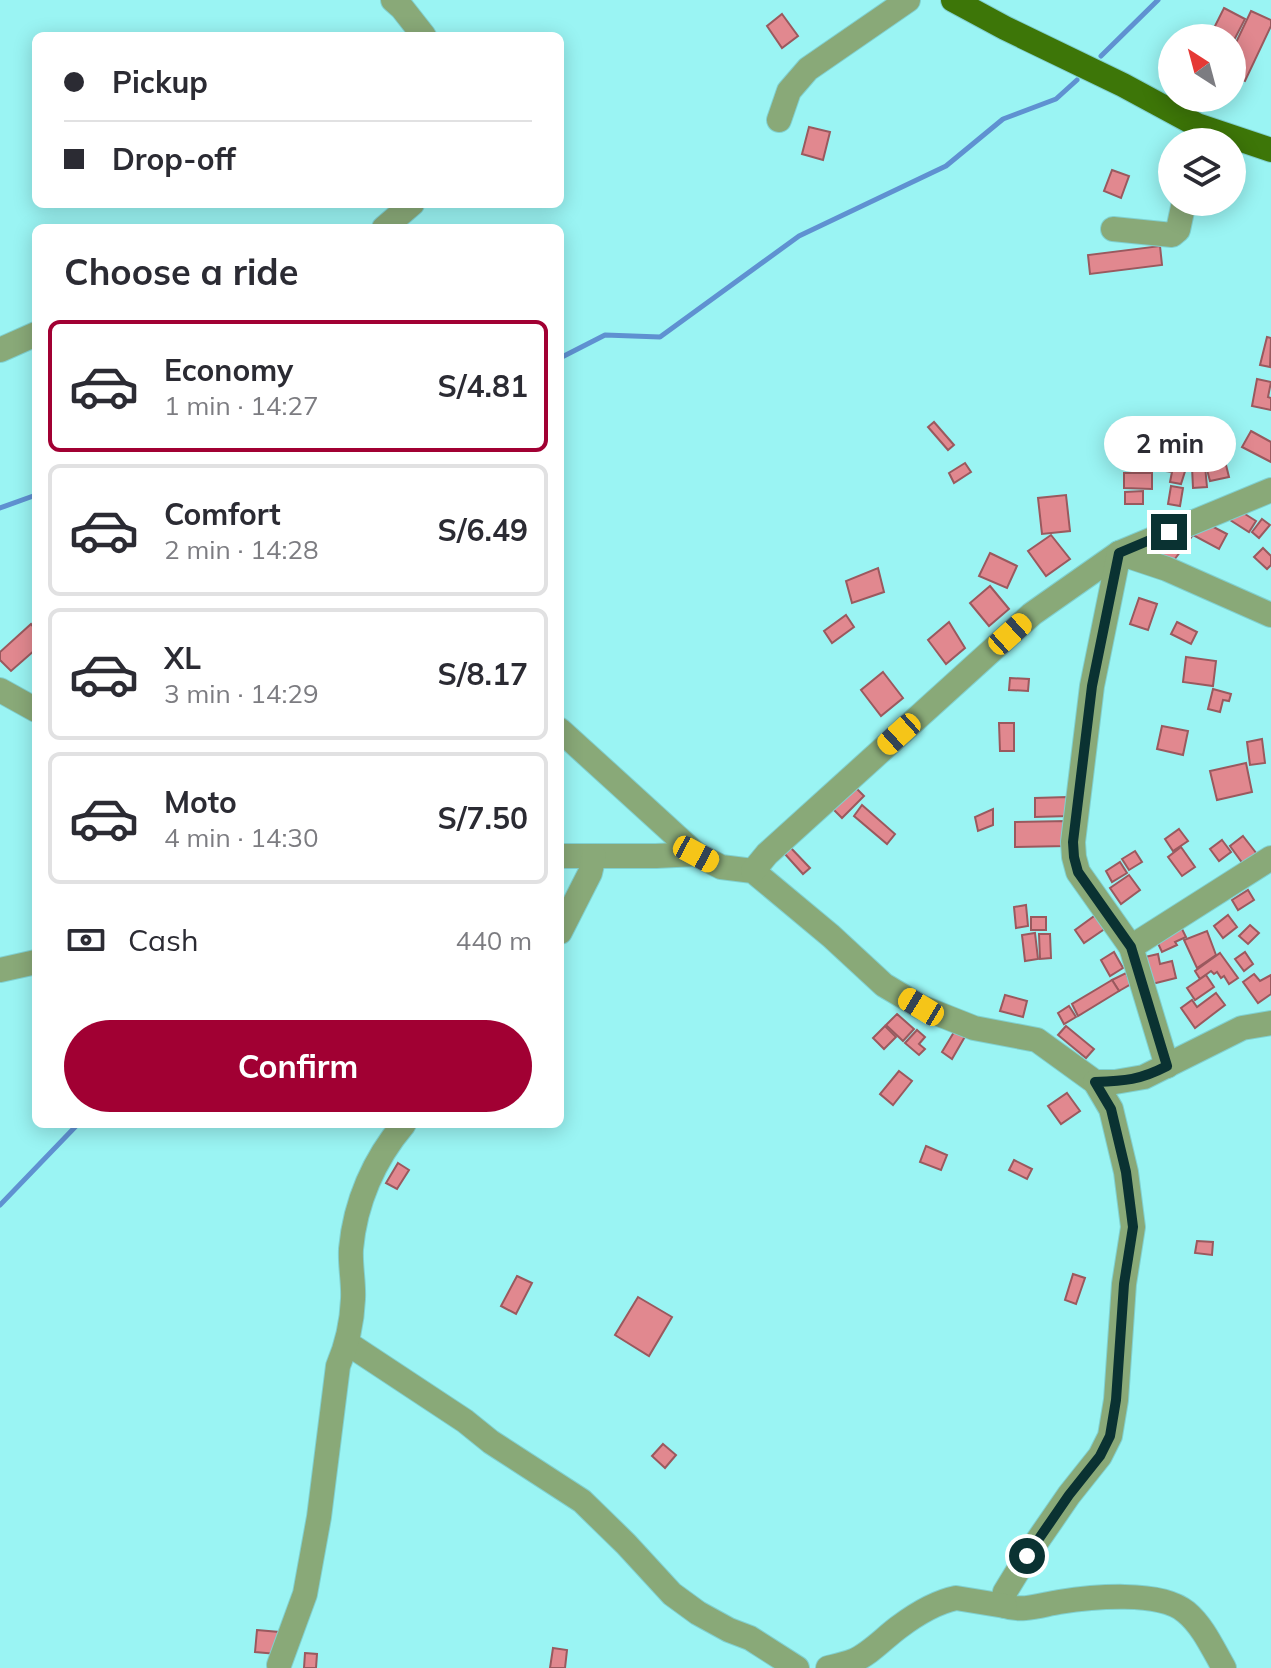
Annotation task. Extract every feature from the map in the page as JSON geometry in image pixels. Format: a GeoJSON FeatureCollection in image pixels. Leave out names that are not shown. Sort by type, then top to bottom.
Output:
{"type":"FeatureCollection","features":[{"type":"Feature","properties":{"kind":"main road"},"geometry":{"type":"LineString","coordinates":[[953,0],[1123,85],[1188,128]]}},
{"type":"Feature","properties":{"kind":"main road"},"geometry":{"type":"LineString","coordinates":[[1246,144],[1271,150]]}},
{"type":"Feature","properties":{"kind":"street"},"geometry":{"type":"LineString","coordinates":[[393,0],[421,32]]}},
{"type":"Feature","properties":{"kind":"street"},"geometry":{"type":"LineString","coordinates":[[779,120],[789,91],[808,69],[908,0]]}},
{"type":"Feature","properties":{"kind":"street"},"geometry":{"type":"LineString","coordinates":[[389,224],[407,208]]}},
{"type":"Feature","properties":{"kind":"street"},"geometry":{"type":"LineString","coordinates":[[1113,229],[1172,235],[1178,230],[1181,216]]}},
{"type":"Feature","properties":{"kind":"street"},"geometry":{"type":"LineString","coordinates":[[0,350],[32,336]]}},
{"type":"Feature","properties":{"kind":"street"},"geometry":{"type":"LineString","coordinates":[[753,871],[767,854],[1032,614],[1119,553],[1271,490]]}},
{"type":"Feature","properties":{"kind":"street"},"geometry":{"type":"LineString","coordinates":[[1119,553],[1167,569],[1271,615]]}},
{"type":"Feature","properties":{"kind":"street"},"geometry":{"type":"LineString","coordinates":[[1119,553],[1092,686],[1073,842],[1074,857],[1078,872],[1131,947],[1167,1066]]}},
{"type":"Feature","properties":{"kind":"street"},"geometry":{"type":"LineString","coordinates":[[0,690],[32,708]]}},
{"type":"Feature","properties":{"kind":"street"},"geometry":{"type":"LineString","coordinates":[[564,734],[696,854],[721,867],[753,871],[884,985],[921,1007],[974,1028],[1037,1040],[1095,1082],[1111,1109],[1126,1172],[1133,1227],[1124,1284],[1110,1436],[1100,1456],[1027,1556],[1005,1592],[1005,1606]]}},
{"type":"Feature","properties":{"kind":"street"},"geometry":{"type":"LineString","coordinates":[[564,856],[696,854]]}},
{"type":"Feature","properties":{"kind":"street"},"geometry":{"type":"LineString","coordinates":[[564,924],[590,873],[594,856]]}},
{"type":"Feature","properties":{"kind":"street"},"geometry":{"type":"LineString","coordinates":[[1131,947],[1271,858]]}},
{"type":"Feature","properties":{"kind":"street"},"geometry":{"type":"LineString","coordinates":[[0,970],[32,963]]}},
{"type":"Feature","properties":{"kind":"street"},"geometry":{"type":"LineString","coordinates":[[1095,1082],[1144,1077],[1242,1028],[1271,1023]]}},
{"type":"Feature","properties":{"kind":"street"},"geometry":{"type":"LineString","coordinates":[[279,1665],[305,1594],[319,1517],[338,1366],[347,1343],[353,1298],[351,1252],[356,1218],[366,1185],[401,1128]]}},
{"type":"Feature","properties":{"kind":"street"},"geometry":{"type":"LineString","coordinates":[[347,1343],[582,1501],[672,1594],[698,1613],[750,1638],[797,1668]]}},
{"type":"Feature","properties":{"kind":"street"},"geometry":{"type":"LineString","coordinates":[[828,1668],[854,1661],[900,1626],[930,1608],[956,1598],[1016,1610],[1078,1599],[1149,1598],[1174,1603],[1201,1629],[1224,1668]]}},
{"type":"Feature","properties":{"kind":"building"},"geometry":{"type":"Polygon","coordinates":[[[1224,8],[1245,19],[1242,24],[1216,24],[1224,8]]]}},
{"type":"Feature","properties":{"kind":"building"},"geometry":{"type":"Polygon","coordinates":[[[1251,11],[1271,20],[1246,79],[1246,24],[1251,11]]]}},
{"type":"Feature","properties":{"kind":"building"},"geometry":{"type":"Polygon","coordinates":[[[782,14],[798,36],[782,48],[767,26],[782,14]]]}},
{"type":"Feature","properties":{"kind":"building"},"geometry":{"type":"Polygon","coordinates":[[[809,127],[830,132],[823,160],[802,154],[809,127]]]}},
{"type":"Feature","properties":{"kind":"building"},"geometry":{"type":"Polygon","coordinates":[[[1112,170],[1129,176],[1121,198],[1104,191],[1112,170]]]}},
{"type":"Feature","properties":{"kind":"building"},"geometry":{"type":"Polygon","coordinates":[[[1160,246],[1162,265],[1090,274],[1088,255],[1160,246]]]}},
{"type":"Feature","properties":{"kind":"building"},"geometry":{"type":"Polygon","coordinates":[[[1267,337],[1271,338],[1270,367],[1260,365],[1267,337]]]}},
{"type":"Feature","properties":{"kind":"building"},"geometry":{"type":"Polygon","coordinates":[[[1257,379],[1271,382],[1268,397],[1271,398],[1271,410],[1252,406],[1257,379]]]}},
{"type":"Feature","properties":{"kind":"building"},"geometry":{"type":"Polygon","coordinates":[[[934,422],[954,445],[948,450],[928,427],[934,422]]]}},
{"type":"Feature","properties":{"kind":"building"},"geometry":{"type":"Polygon","coordinates":[[[1251,431],[1271,442],[1271,462],[1242,447],[1251,431]]]}},
{"type":"Feature","properties":{"kind":"building"},"geometry":{"type":"Polygon","coordinates":[[[1221,446],[1224,458],[1207,462],[1204,449],[1221,446]]]}},
{"type":"Feature","properties":{"kind":"building"},"geometry":{"type":"Polygon","coordinates":[[[1172,447],[1190,448],[1189,460],[1171,459],[1172,447]]]}},
{"type":"Feature","properties":{"kind":"building"},"geometry":{"type":"Polygon","coordinates":[[[1202,448],[1203,464],[1193,465],[1192,449],[1202,448]]]}},
{"type":"Feature","properties":{"kind":"building"},"geometry":{"type":"Polygon","coordinates":[[[1225,461],[1229,477],[1210,481],[1206,466],[1225,461]]]}},
{"type":"Feature","properties":{"kind":"building"},"geometry":{"type":"Polygon","coordinates":[[[1167,462],[1187,465],[1181,484],[1170,482],[1172,472],[1165,471],[1167,462]]]}},
{"type":"Feature","properties":{"kind":"building"},"geometry":{"type":"Polygon","coordinates":[[[965,463],[971,472],[954,483],[949,473],[965,463]]]}},
{"type":"Feature","properties":{"kind":"building"},"geometry":{"type":"Polygon","coordinates":[[[1205,466],[1207,487],[1193,488],[1192,467],[1205,466]]]}},
{"type":"Feature","properties":{"kind":"building"},"geometry":{"type":"Polygon","coordinates":[[[1124,473],[1152,473],[1152,489],[1124,488],[1124,473]]]}},
{"type":"Feature","properties":{"kind":"building"},"geometry":{"type":"Polygon","coordinates":[[[1171,486],[1183,488],[1180,506],[1168,504],[1171,486]]]}},
{"type":"Feature","properties":{"kind":"building"},"geometry":{"type":"Polygon","coordinates":[[[1143,491],[1143,504],[1125,504],[1125,492],[1143,491]]]}},
{"type":"Feature","properties":{"kind":"building"},"geometry":{"type":"Polygon","coordinates":[[[1066,495],[1070,531],[1042,534],[1038,498],[1066,495]]]}},
{"type":"Feature","properties":{"kind":"building"},"geometry":{"type":"Polygon","coordinates":[[[1237,509],[1256,521],[1249,532],[1230,520],[1237,509]]]}},
{"type":"Feature","properties":{"kind":"building"},"geometry":{"type":"Polygon","coordinates":[[[1262,519],[1270,525],[1259,538],[1252,532],[1262,519]]]}},
{"type":"Feature","properties":{"kind":"building"},"geometry":{"type":"Polygon","coordinates":[[[1200,520],[1227,534],[1219,549],[1193,535],[1200,520]]]}},
{"type":"Feature","properties":{"kind":"building"},"geometry":{"type":"Polygon","coordinates":[[[1184,528],[1193,535],[1171,564],[1151,554],[1184,528]]]}},
{"type":"Feature","properties":{"kind":"building"},"geometry":{"type":"Polygon","coordinates":[[[1051,535],[1070,559],[1046,576],[1028,551],[1051,535]]]}},
{"type":"Feature","properties":{"kind":"building"},"geometry":{"type":"Polygon","coordinates":[[[1263,548],[1271,556],[1271,565],[1267,569],[1254,557],[1263,548]]]}},
{"type":"Feature","properties":{"kind":"building"},"geometry":{"type":"Polygon","coordinates":[[[990,553],[1017,566],[1007,588],[979,576],[990,553]]]}},
{"type":"Feature","properties":{"kind":"building"},"geometry":{"type":"Polygon","coordinates":[[[878,568],[884,592],[852,603],[846,581],[878,568]]]}},
{"type":"Feature","properties":{"kind":"building"},"geometry":{"type":"Polygon","coordinates":[[[990,586],[1009,609],[989,626],[970,603],[990,586]]]}},
{"type":"Feature","properties":{"kind":"building"},"geometry":{"type":"Polygon","coordinates":[[[1139,598],[1157,604],[1148,630],[1130,624],[1139,598]]]}},
{"type":"Feature","properties":{"kind":"building"},"geometry":{"type":"Polygon","coordinates":[[[846,615],[854,627],[832,643],[824,631],[846,615]]]}},
{"type":"Feature","properties":{"kind":"building"},"geometry":{"type":"Polygon","coordinates":[[[949,622],[965,648],[946,664],[928,640],[949,622]]]}},
{"type":"Feature","properties":{"kind":"building"},"geometry":{"type":"Polygon","coordinates":[[[1177,622],[1197,632],[1191,644],[1171,634],[1177,622]]]}},
{"type":"Feature","properties":{"kind":"building"},"geometry":{"type":"Polygon","coordinates":[[[31,624],[32,653],[11,671],[0,660],[0,652],[31,624]]]}},
{"type":"Feature","properties":{"kind":"building"},"geometry":{"type":"Polygon","coordinates":[[[1186,657],[1216,661],[1213,686],[1183,682],[1186,657]]]}},
{"type":"Feature","properties":{"kind":"building"},"geometry":{"type":"Polygon","coordinates":[[[883,672],[903,698],[881,716],[861,690],[883,672]]]}},
{"type":"Feature","properties":{"kind":"building"},"geometry":{"type":"Polygon","coordinates":[[[1010,678],[1029,679],[1028,691],[1009,690],[1010,678]]]}},
{"type":"Feature","properties":{"kind":"building"},"geometry":{"type":"Polygon","coordinates":[[[1213,689],[1231,694],[1229,701],[1223,700],[1220,712],[1208,709],[1213,689]]]}},
{"type":"Feature","properties":{"kind":"building"},"geometry":{"type":"Polygon","coordinates":[[[999,723],[1014,723],[1014,751],[1000,751],[999,723]]]}},
{"type":"Feature","properties":{"kind":"building"},"geometry":{"type":"Polygon","coordinates":[[[1162,726],[1188,731],[1183,755],[1157,749],[1162,726]]]}},
{"type":"Feature","properties":{"kind":"building"},"geometry":{"type":"Polygon","coordinates":[[[1262,739],[1265,763],[1250,765],[1247,742],[1262,739]]]}},
{"type":"Feature","properties":{"kind":"building"},"geometry":{"type":"Polygon","coordinates":[[[1246,763],[1252,792],[1217,800],[1210,771],[1246,763]]]}},
{"type":"Feature","properties":{"kind":"building"},"geometry":{"type":"Polygon","coordinates":[[[852,784],[864,796],[842,818],[830,806],[852,784]]]}},
{"type":"Feature","properties":{"kind":"building"},"geometry":{"type":"Polygon","coordinates":[[[1067,797],[1068,816],[1035,817],[1035,798],[1067,797]]]}},
{"type":"Feature","properties":{"kind":"building"},"geometry":{"type":"Polygon","coordinates":[[[862,805],[895,834],[887,844],[854,816],[862,805]]]}},
{"type":"Feature","properties":{"kind":"building"},"geometry":{"type":"Polygon","coordinates":[[[993,809],[993,825],[978,831],[975,817],[993,809]]]}},
{"type":"Feature","properties":{"kind":"building"},"geometry":{"type":"Polygon","coordinates":[[[1067,821],[1067,846],[1015,847],[1015,822],[1067,821]]]}},
{"type":"Feature","properties":{"kind":"building"},"geometry":{"type":"Polygon","coordinates":[[[1179,829],[1188,841],[1173,851],[1165,839],[1179,829]]]}},
{"type":"Feature","properties":{"kind":"building"},"geometry":{"type":"Polygon","coordinates":[[[1243,836],[1260,858],[1246,868],[1230,846],[1243,836]]]}},
{"type":"Feature","properties":{"kind":"building"},"geometry":{"type":"Polygon","coordinates":[[[1222,840],[1231,852],[1219,861],[1210,849],[1222,840]]]}},
{"type":"Feature","properties":{"kind":"building"},"geometry":{"type":"Polygon","coordinates":[[[790,847],[810,868],[803,874],[784,853],[790,847]]]}},
{"type":"Feature","properties":{"kind":"building"},"geometry":{"type":"Polygon","coordinates":[[[1181,847],[1195,867],[1182,876],[1168,857],[1181,847]]]}},
{"type":"Feature","properties":{"kind":"building"},"geometry":{"type":"Polygon","coordinates":[[[1135,851],[1142,862],[1129,870],[1122,859],[1135,851]]]}},
{"type":"Feature","properties":{"kind":"building"},"geometry":{"type":"Polygon","coordinates":[[[1120,862],[1127,873],[1112,882],[1106,871],[1120,862]]]}},
{"type":"Feature","properties":{"kind":"building"},"geometry":{"type":"Polygon","coordinates":[[[1129,875],[1140,890],[1121,904],[1110,888],[1129,875]]]}},
{"type":"Feature","properties":{"kind":"building"},"geometry":{"type":"Polygon","coordinates":[[[1248,890],[1254,900],[1238,910],[1232,900],[1248,890]]]}},
{"type":"Feature","properties":{"kind":"building"},"geometry":{"type":"Polygon","coordinates":[[[1026,905],[1028,926],[1016,928],[1014,907],[1026,905]]]}},
{"type":"Feature","properties":{"kind":"building"},"geometry":{"type":"Polygon","coordinates":[[[1097,914],[1106,928],[1084,943],[1075,930],[1097,914]]]}},
{"type":"Feature","properties":{"kind":"building"},"geometry":{"type":"Polygon","coordinates":[[[1228,915],[1237,927],[1223,938],[1214,926],[1228,915]]]}},
{"type":"Feature","properties":{"kind":"building"},"geometry":{"type":"Polygon","coordinates":[[[1031,917],[1046,917],[1046,930],[1031,930],[1031,917]]]}},
{"type":"Feature","properties":{"kind":"building"},"geometry":{"type":"Polygon","coordinates":[[[1179,923],[1186,937],[1162,952],[1154,935],[1179,923]]]}},
{"type":"Feature","properties":{"kind":"building"},"geometry":{"type":"Polygon","coordinates":[[[1250,925],[1259,933],[1248,944],[1239,936],[1250,925]]]}},
{"type":"Feature","properties":{"kind":"building"},"geometry":{"type":"Polygon","coordinates":[[[1207,931],[1216,955],[1197,968],[1184,940],[1207,931]]]}},
{"type":"Feature","properties":{"kind":"building"},"geometry":{"type":"Polygon","coordinates":[[[1035,933],[1038,959],[1025,961],[1022,935],[1035,933]]]}},
{"type":"Feature","properties":{"kind":"building"},"geometry":{"type":"Polygon","coordinates":[[[1039,934],[1050,934],[1051,958],[1040,959],[1039,934]]]}},
{"type":"Feature","properties":{"kind":"building"},"geometry":{"type":"Polygon","coordinates":[[[1114,952],[1123,968],[1110,976],[1101,960],[1114,952]]]}},
{"type":"Feature","properties":{"kind":"building"},"geometry":{"type":"Polygon","coordinates":[[[1245,952],[1253,964],[1244,971],[1235,959],[1245,952]]]}},
{"type":"Feature","properties":{"kind":"building"},"geometry":{"type":"Polygon","coordinates":[[[1220,953],[1238,978],[1229,984],[1224,976],[1221,978],[1217,972],[1214,974],[1211,971],[1200,979],[1195,971],[1220,953]]]}},
{"type":"Feature","properties":{"kind":"building"},"geometry":{"type":"Polygon","coordinates":[[[1158,954],[1160,964],[1172,961],[1176,978],[1152,984],[1145,957],[1158,954]]]}},
{"type":"Feature","properties":{"kind":"building"},"geometry":{"type":"Polygon","coordinates":[[[1126,973],[1131,984],[1119,991],[1112,980],[1126,973]]]}},
{"type":"Feature","properties":{"kind":"building"},"geometry":{"type":"Polygon","coordinates":[[[1254,974],[1260,981],[1271,975],[1271,994],[1258,1003],[1243,982],[1254,974]]]}},
{"type":"Feature","properties":{"kind":"building"},"geometry":{"type":"Polygon","coordinates":[[[1206,975],[1214,987],[1195,1000],[1187,988],[1206,975]]]}},
{"type":"Feature","properties":{"kind":"building"},"geometry":{"type":"Polygon","coordinates":[[[1112,980],[1119,991],[1078,1016],[1072,1004],[1112,980]]]}},
{"type":"Feature","properties":{"kind":"building"},"geometry":{"type":"Polygon","coordinates":[[[1216,993],[1225,1005],[1195,1028],[1181,1008],[1192,1000],[1197,1007],[1216,993]]]}},
{"type":"Feature","properties":{"kind":"building"},"geometry":{"type":"Polygon","coordinates":[[[1005,995],[1027,1001],[1023,1017],[1000,1011],[1005,995]]]}},
{"type":"Feature","properties":{"kind":"building"},"geometry":{"type":"Polygon","coordinates":[[[1069,1006],[1076,1017],[1064,1024],[1058,1013],[1069,1006]]]}},
{"type":"Feature","properties":{"kind":"building"},"geometry":{"type":"Polygon","coordinates":[[[897,1014],[914,1029],[903,1041],[886,1025],[897,1014]]]}},
{"type":"Feature","properties":{"kind":"building"},"geometry":{"type":"Polygon","coordinates":[[[885,1026],[896,1037],[884,1049],[873,1038],[885,1026]]]}},
{"type":"Feature","properties":{"kind":"building"},"geometry":{"type":"Polygon","coordinates":[[[1066,1026],[1094,1049],[1086,1058],[1058,1035],[1066,1026]]]}},
{"type":"Feature","properties":{"kind":"building"},"geometry":{"type":"Polygon","coordinates":[[[957,1027],[967,1033],[952,1059],[942,1052],[957,1027]]]}},
{"type":"Feature","properties":{"kind":"building"},"geometry":{"type":"Polygon","coordinates":[[[917,1030],[925,1037],[919,1044],[925,1049],[919,1055],[905,1043],[917,1030]]]}},
{"type":"Feature","properties":{"kind":"building"},"geometry":{"type":"Polygon","coordinates":[[[899,1071],[912,1081],[893,1105],[880,1094],[899,1071]]]}},
{"type":"Feature","properties":{"kind":"building"},"geometry":{"type":"Polygon","coordinates":[[[1067,1093],[1080,1111],[1061,1124],[1048,1106],[1067,1093]]]}},
{"type":"Feature","properties":{"kind":"building"},"geometry":{"type":"Polygon","coordinates":[[[926,1146],[947,1155],[941,1170],[920,1162],[926,1146]]]}},
{"type":"Feature","properties":{"kind":"building"},"geometry":{"type":"Polygon","coordinates":[[[1014,1160],[1032,1169],[1027,1179],[1009,1170],[1014,1160]]]}},
{"type":"Feature","properties":{"kind":"building"},"geometry":{"type":"Polygon","coordinates":[[[398,1163],[409,1170],[397,1189],[386,1183],[398,1163]]]}},
{"type":"Feature","properties":{"kind":"building"},"geometry":{"type":"Polygon","coordinates":[[[1197,1241],[1213,1242],[1212,1255],[1195,1253],[1197,1241]]]}},
{"type":"Feature","properties":{"kind":"building"},"geometry":{"type":"Polygon","coordinates":[[[1073,1274],[1085,1278],[1076,1304],[1065,1300],[1073,1274]]]}},
{"type":"Feature","properties":{"kind":"building"},"geometry":{"type":"Polygon","coordinates":[[[517,1276],[532,1283],[516,1314],[501,1306],[517,1276]]]}},
{"type":"Feature","properties":{"kind":"building"},"geometry":{"type":"Polygon","coordinates":[[[638,1297],[672,1317],[649,1356],[615,1335],[638,1297]]]}},
{"type":"Feature","properties":{"kind":"building"},"geometry":{"type":"Polygon","coordinates":[[[663,1444],[676,1455],[665,1468],[652,1456],[663,1444]]]}},
{"type":"Feature","properties":{"kind":"building"},"geometry":{"type":"Polygon","coordinates":[[[257,1630],[279,1632],[277,1654],[255,1652],[257,1630]]]}},
{"type":"Feature","properties":{"kind":"building"},"geometry":{"type":"Polygon","coordinates":[[[553,1648],[567,1650],[565,1668],[550,1668],[553,1648]]]}},
{"type":"Feature","properties":{"kind":"building"},"geometry":{"type":"Polygon","coordinates":[[[305,1653],[317,1654],[316,1668],[304,1668],[305,1653]]]}},
{"type":"Feature","properties":{"kind":"waterway"},"geometry":{"type":"LineString","coordinates":[[1101,56],[1158,0]]}},
{"type":"Feature","properties":{"kind":"waterway"},"geometry":{"type":"LineString","coordinates":[[564,356],[605,335],[660,337],[799,236],[946,166],[1003,119],[1056,99],[1077,80]]}},
{"type":"Feature","properties":{"kind":"waterway"},"geometry":{"type":"LineString","coordinates":[[0,508],[32,496]]}},
{"type":"Feature","properties":{"kind":"waterway"},"geometry":{"type":"LineString","coordinates":[[0,1205],[74,1128]]}},
{"type":"Feature","properties":{"kind":"route"},"geometry":{"type":"LineString","coordinates":[[1027,1556],[1100,1456],[1110,1436],[1116,1400],[1124,1284],[1133,1227],[1126,1172],[1111,1109],[1095,1082],[1144,1077],[1167,1066],[1131,947],[1078,872],[1073,842],[1092,686],[1119,553],[1169,532]]}}]}
